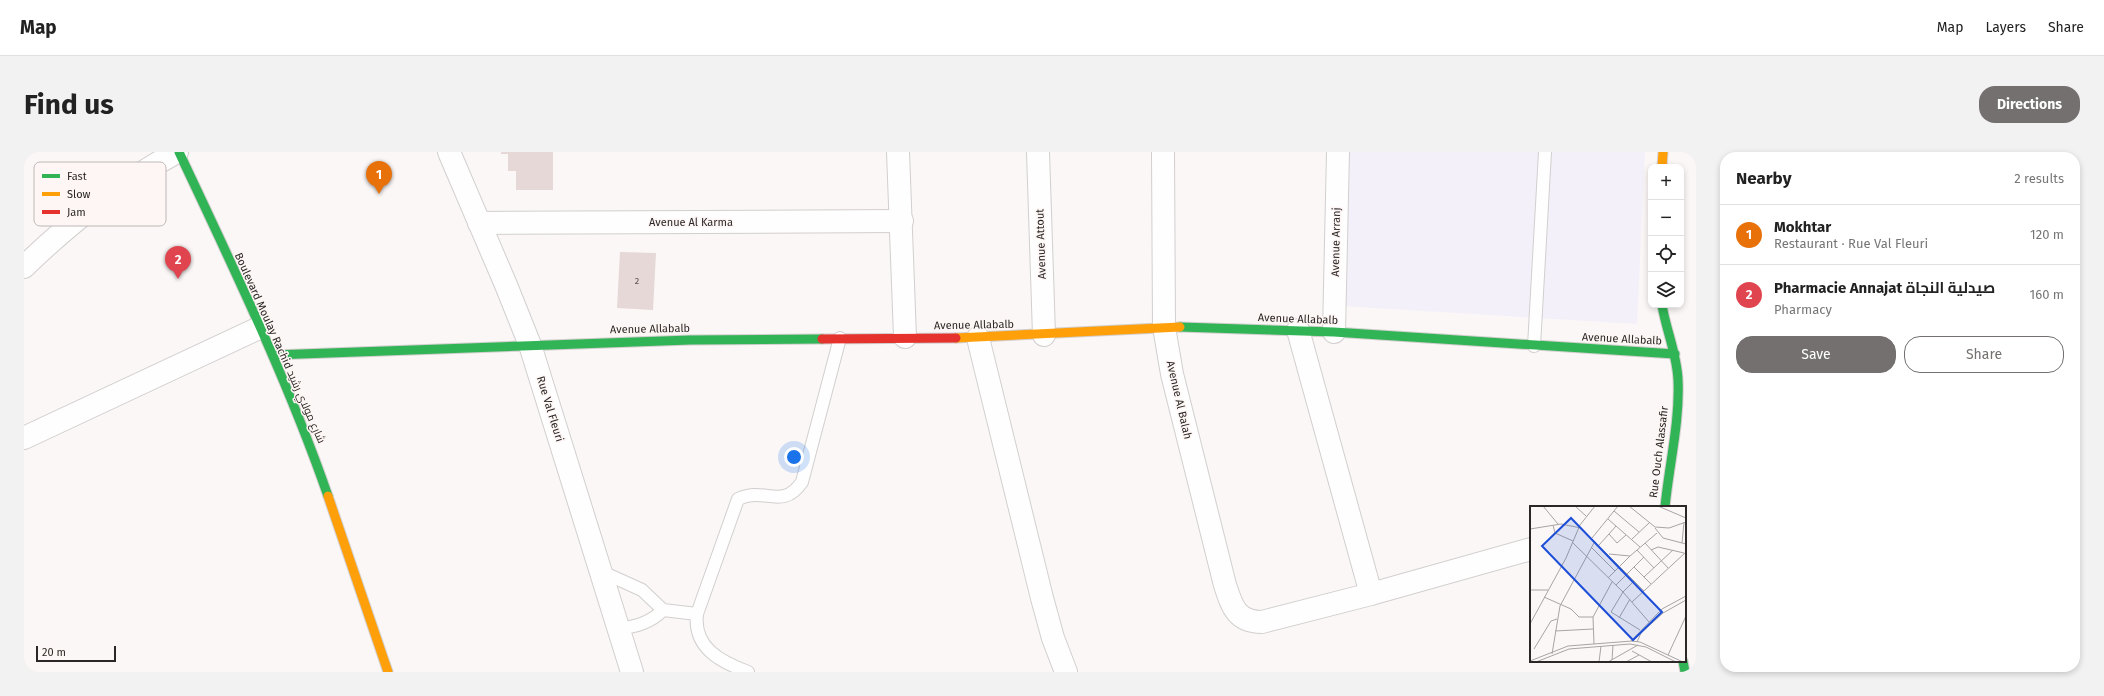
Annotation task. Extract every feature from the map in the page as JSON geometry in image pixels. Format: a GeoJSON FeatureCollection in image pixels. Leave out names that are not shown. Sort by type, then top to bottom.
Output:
{"type":"FeatureCollection","features":[{"type":"Feature","properties":{"kind":"street"},"geometry":{"type":"LineString","coordinates":[[159,162],[178,152]]}},
{"type":"Feature","properties":{"kind":"street","name":"Boulevard Moulay Rachid شارع مولاي رشيد"},"geometry":{"type":"LineString","coordinates":[[178,152],[261,327],[308,439],[388,672]]}},
{"type":"Feature","properties":{"kind":"street","name":"Rue Val Fleuri"},"geometry":{"type":"LineString","coordinates":[[449,152],[520,316],[632,672]]}},
{"type":"Feature","properties":{"kind":"street"},"geometry":{"type":"LineString","coordinates":[[898,152],[902,221],[905,337]]}},
{"type":"Feature","properties":{"kind":"street","name":"Avenue Attout"},"geometry":{"type":"LineString","coordinates":[[1038,152],[1044,335]]}},
{"type":"Feature","properties":{"kind":"street","name":"Avenue Al Balah"},"geometry":{"type":"LineString","coordinates":[[1163,152],[1164,327],[1172,374],[1225,586],[1232,607],[1240,616],[1251,622],[1262,622],[1371,594]]}},
{"type":"Feature","properties":{"kind":"street","name":"Avenue Arranj"},"geometry":{"type":"LineString","coordinates":[[1334,332],[1338,152]]}},
{"type":"Feature","properties":{"kind":"street"},"geometry":{"type":"LineString","coordinates":[[1662,164],[1664,152]]}},
{"type":"Feature","properties":{"kind":"street","name":"Avenue Al Karma"},"geometry":{"type":"LineString","coordinates":[[479,224],[902,221]]}},
{"type":"Feature","properties":{"kind":"street"},"geometry":{"type":"LineString","coordinates":[[24,267],[71,226]]}},
{"type":"Feature","properties":{"kind":"street","name":"Rue Ouch Alassafir"},"geometry":{"type":"LineString","coordinates":[[1663,308],[1675,354],[1678,380],[1675,439],[1665,506]]}},
{"type":"Feature","properties":{"kind":"street"},"geometry":{"type":"LineString","coordinates":[[24,438],[261,327]]}},
{"type":"Feature","properties":{"kind":"street","name":"Avenue Allabalb"},"geometry":{"type":"LineString","coordinates":[[273,355],[530,345],[840,338],[978,338],[1164,327],[1298,330],[1675,354]]}},
{"type":"Feature","properties":{"kind":"street"},"geometry":{"type":"LineString","coordinates":[[1298,330],[1371,594],[1530,549]]}},
{"type":"Feature","properties":{"kind":"street"},"geometry":{"type":"LineString","coordinates":[[978,338],[1042,598],[1053,638],[1066,672]]}},
{"type":"Feature","properties":{"kind":"street"},"geometry":{"type":"LineString","coordinates":[[1683,662],[1685,672]]}},
{"type":"Feature","properties":{"kind":"lane"},"geometry":{"type":"LineString","coordinates":[[1534,346],[1545,152]]}},
{"type":"Feature","properties":{"kind":"lane"},"geometry":{"type":"LineString","coordinates":[[748,672],[719,659],[707,648],[696,626],[697,614],[738,499],[748,494],[783,498],[797,489],[802,482],[840,338]]}},
{"type":"Feature","properties":{"kind":"lane"},"geometry":{"type":"LineString","coordinates":[[600,571],[642,590],[663,610],[697,614]]}},
{"type":"Feature","properties":{"kind":"lane"},"geometry":{"type":"LineString","coordinates":[[619,629],[642,625],[663,610]]}},
{"type":"Feature","properties":{"kind":"shaded area"},"geometry":{"type":"Polygon","coordinates":[[[1343,152],[1645,152],[1637,324],[1341,306],[1343,152]]]}},
{"type":"Feature","properties":{"kind":"building"},"geometry":{"type":"Polygon","coordinates":[[[501,152],[553,152],[553,190],[516,190],[516,171],[508,171],[508,154],[501,154],[501,152]]]}},
{"type":"Feature","properties":{"kind":"building"},"geometry":{"type":"Polygon","coordinates":[[[620,252],[656,253],[653,310],[617,308],[620,252]]]}},
{"type":"Feature","properties":{"kind":"traffic: fast"},"geometry":{"type":"LineString","coordinates":[[179,152],[239,279],[277,365],[328,496]]}},
{"type":"Feature","properties":{"kind":"traffic: fast"},"geometry":{"type":"LineString","coordinates":[[1663,308],[1674,351],[1678,380],[1676,428],[1665,506]]}},
{"type":"Feature","properties":{"kind":"traffic: fast"},"geometry":{"type":"LineString","coordinates":[[1180,327],[1334,332],[1675,354]]}},
{"type":"Feature","properties":{"kind":"traffic: fast"},"geometry":{"type":"LineString","coordinates":[[273,355],[690,340],[822,339]]}},
{"type":"Feature","properties":{"kind":"traffic: fast"},"geometry":{"type":"LineString","coordinates":[[1683,662],[1685,672]]}},
{"type":"Feature","properties":{"kind":"traffic: slow"},"geometry":{"type":"LineString","coordinates":[[1662,164],[1663,152]]}},
{"type":"Feature","properties":{"kind":"traffic: slow"},"geometry":{"type":"LineString","coordinates":[[956,338],[1180,327]]}},
{"type":"Feature","properties":{"kind":"traffic: slow"},"geometry":{"type":"LineString","coordinates":[[328,496],[388,672]]}},
{"type":"Feature","properties":{"kind":"traffic: jam"},"geometry":{"type":"LineString","coordinates":[[822,339],[956,338]]}},
{"type":"Feature","properties":{"kind":"place","name":"Mokhtar"},"geometry":{"type":"Point","coordinates":[379,194]}},
{"type":"Feature","properties":{"kind":"place","name":"Pharmacie Annajat صيدلية النجاة"},"geometry":{"type":"Point","coordinates":[178,279]}}]}
